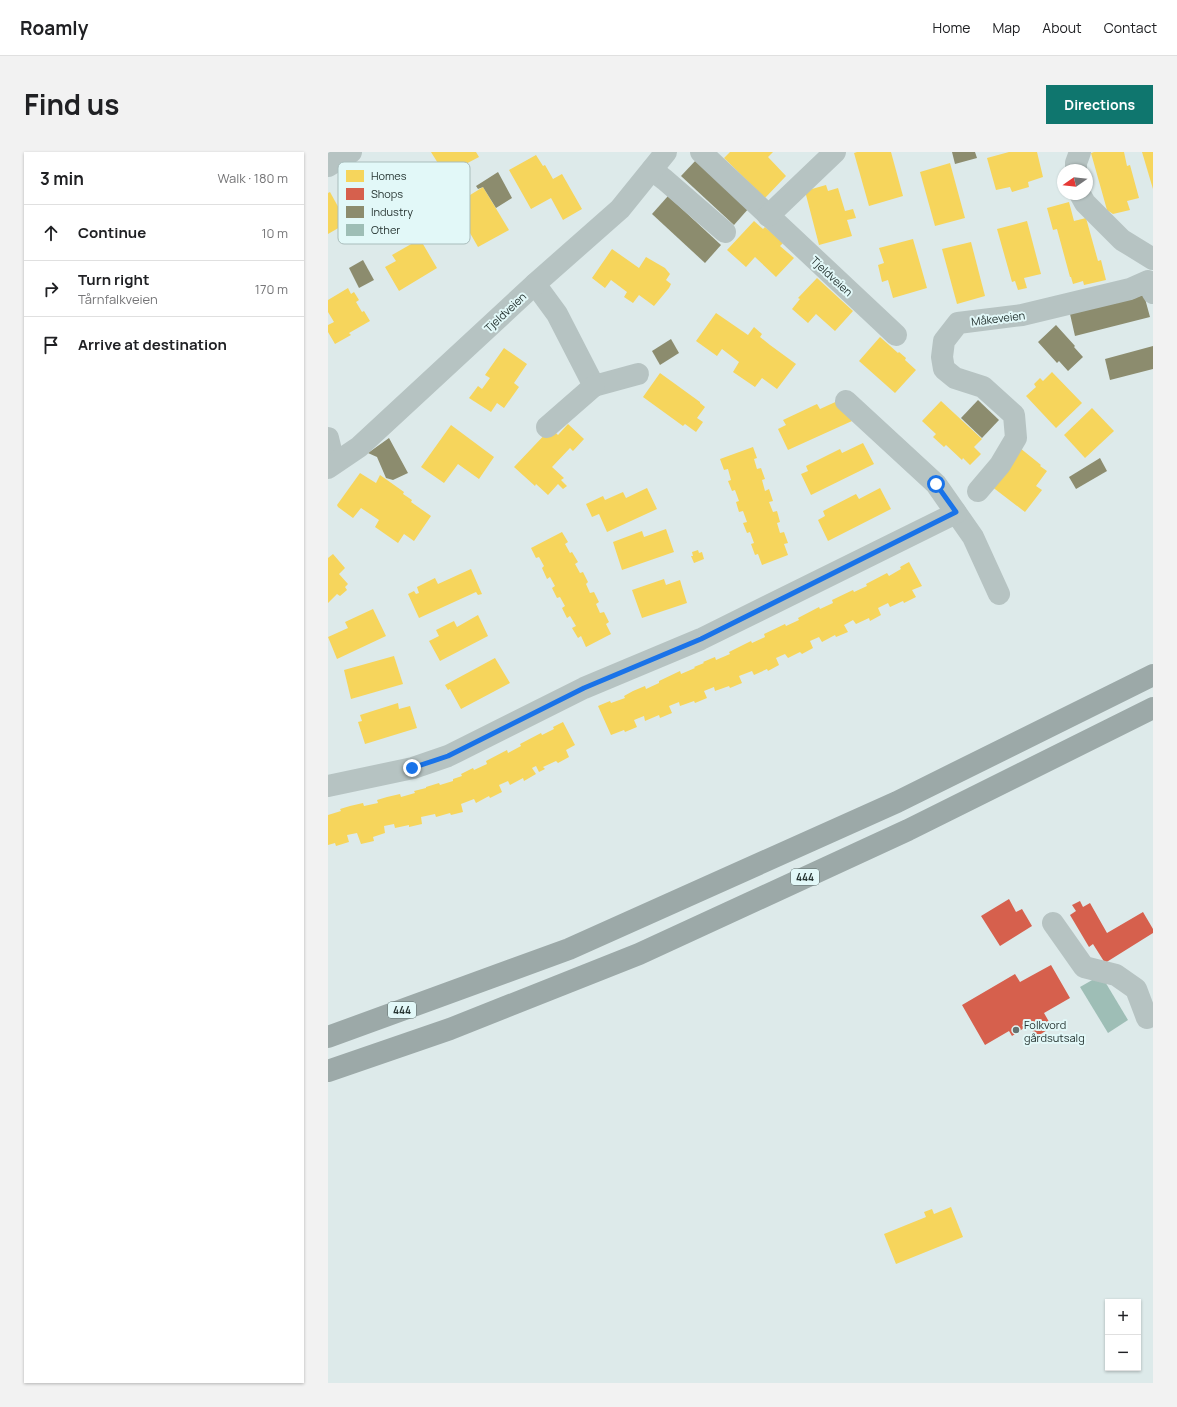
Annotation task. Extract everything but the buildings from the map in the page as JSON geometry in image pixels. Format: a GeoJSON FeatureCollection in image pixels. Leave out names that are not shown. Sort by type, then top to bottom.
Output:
{"type":"FeatureCollection","features":[{"type":"Feature","properties":{"kind":"highway","name":"444"},"geometry":{"type":"LineString","coordinates":[[328,1036],[569,949],[896,802],[1153,675]]}},
{"type":"Feature","properties":{"kind":"highway","name":"444"},"geometry":{"type":"LineString","coordinates":[[328,1071],[450,1029],[639,954],[908,830],[1153,708]]}},
{"type":"Feature","properties":{"kind":"street"},"geometry":{"type":"LineString","coordinates":[[328,166],[351,152]]}},
{"type":"Feature","properties":{"kind":"street","name":"Tjeldveien"},"geometry":{"type":"LineString","coordinates":[[328,438],[331,466],[359,446],[620,208],[666,152]]}},
{"type":"Feature","properties":{"kind":"street","name":"Tjeldveien"},"geometry":{"type":"LineString","coordinates":[[701,152],[896,335]]}},
{"type":"Feature","properties":{"kind":"street"},"geometry":{"type":"LineString","coordinates":[[768,216],[835,152]]}},
{"type":"Feature","properties":{"kind":"street"},"geometry":{"type":"LineString","coordinates":[[1076,164],[1080,152]]}},
{"type":"Feature","properties":{"kind":"street"},"geometry":{"type":"LineString","coordinates":[[652,170],[725,232]]}},
{"type":"Feature","properties":{"kind":"street"},"geometry":{"type":"LineString","coordinates":[[1083,200],[1122,240],[1153,259]]}},
{"type":"Feature","properties":{"kind":"street","name":"Måkeveien"},"geometry":{"type":"LineString","coordinates":[[978,491],[1000,464],[1016,438],[1014,415],[983,387],[955,378],[944,368],[942,357],[944,340],[958,323],[1022,316],[1130,289],[1151,279]]}},
{"type":"Feature","properties":{"kind":"street"},"geometry":{"type":"LineString","coordinates":[[535,284],[557,314],[594,386]]}},
{"type":"Feature","properties":{"kind":"street"},"geometry":{"type":"LineString","coordinates":[[547,427],[594,386],[638,374]]}},
{"type":"Feature","properties":{"kind":"street"},"geometry":{"type":"LineString","coordinates":[[846,400],[936,484],[973,537],[999,594]]}},
{"type":"Feature","properties":{"kind":"street"},"geometry":{"type":"LineString","coordinates":[[328,786],[412,768],[448,756],[584,688],[701,639],[956,512]]}},
{"type":"Feature","properties":{"kind":"street"},"geometry":{"type":"LineString","coordinates":[[1053,923],[1084,967],[1116,975],[1136,989],[1147,1018]]}},
{"type":"Feature","properties":{"kind":"place","name":"Folkvord gårdsutsalg"},"geometry":{"type":"Point","coordinates":[1016,1030]}},
{"type":"Feature","properties":{"kind":"route"},"geometry":{"type":"LineString","coordinates":[[412,768],[448,756],[584,688],[701,639],[956,512],[936,484]]}}]}
